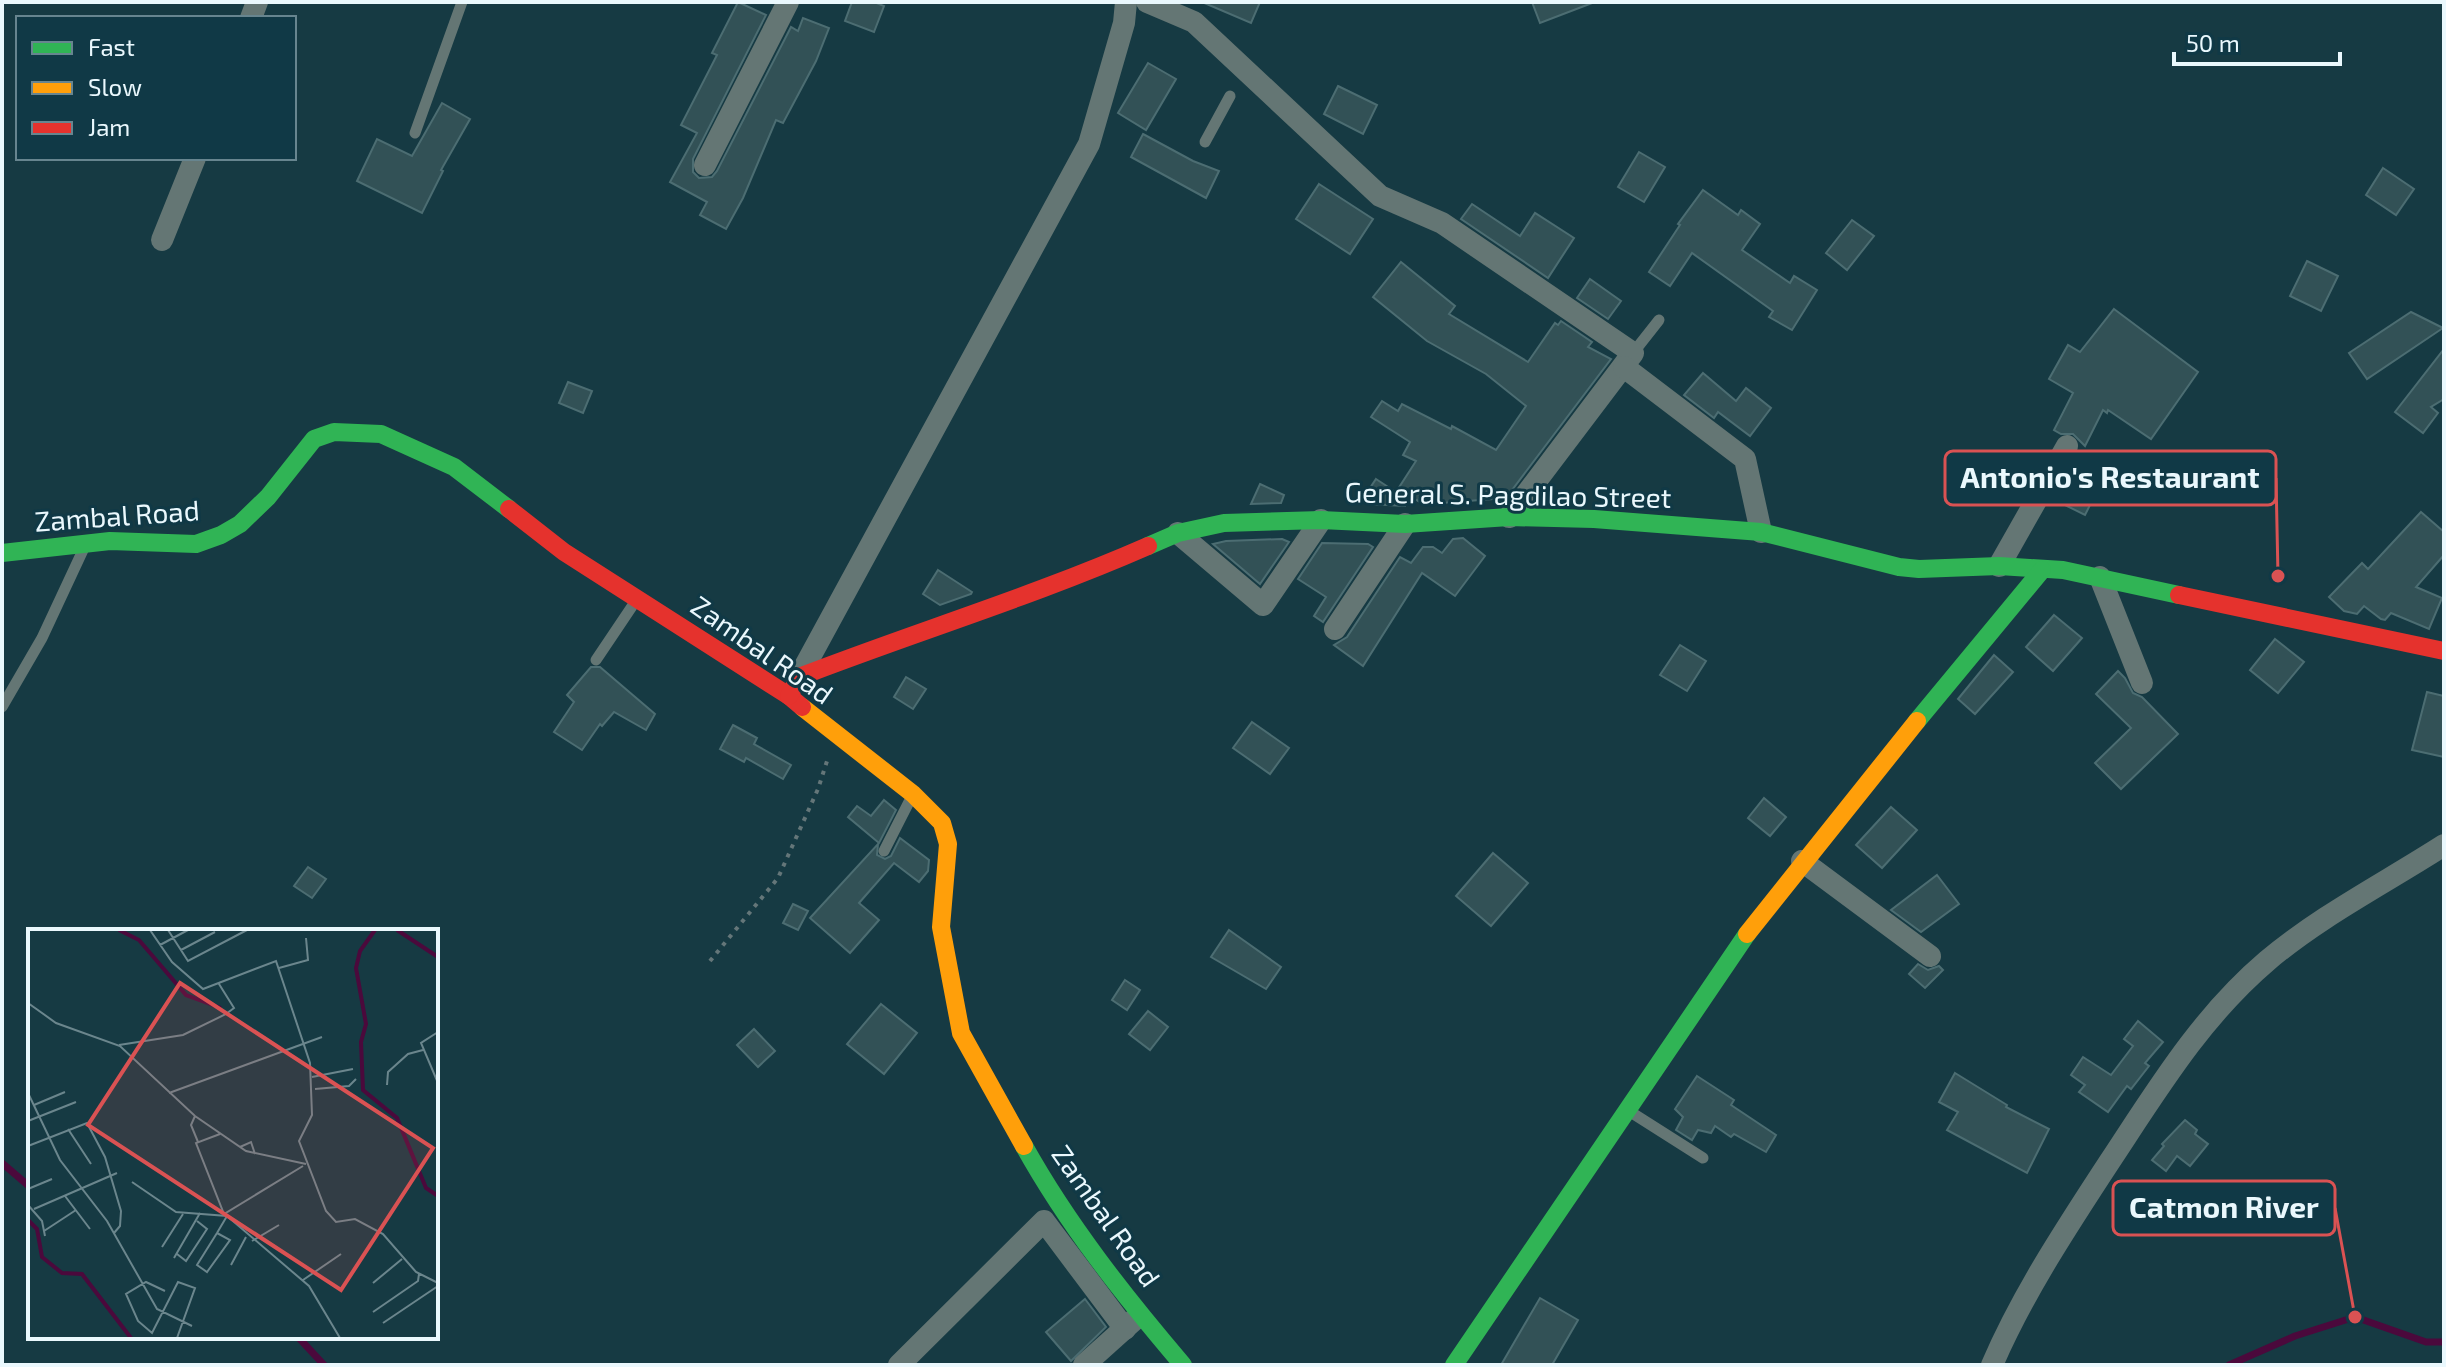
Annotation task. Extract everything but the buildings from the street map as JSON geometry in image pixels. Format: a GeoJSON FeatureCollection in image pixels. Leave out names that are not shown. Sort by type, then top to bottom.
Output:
{"type":"FeatureCollection","features":[{"type":"Feature","properties":{"kind":"street"},"geometry":{"type":"LineString","coordinates":[[705,165],[788,2]]}},
{"type":"Feature","properties":{"kind":"street"},"geometry":{"type":"LineString","coordinates":[[794,686],[1089,144],[1120,35],[1126,2]]}},
{"type":"Feature","properties":{"kind":"street"},"geometry":{"type":"LineString","coordinates":[[1147,2],[1194,22],[1380,196],[1442,223],[1629,360],[1745,459],[1761,532]]}},
{"type":"Feature","properties":{"kind":"street"},"geometry":{"type":"LineString","coordinates":[[162,240],[194,160]]}},
{"type":"Feature","properties":{"kind":"street"},"geometry":{"type":"LineString","coordinates":[[1509,517],[1629,360]]}},
{"type":"Feature","properties":{"kind":"street","name":"Zambal Road"},"geometry":{"type":"LineString","coordinates":[[2,553],[110,541],[196,544],[240,524],[268,497],[314,439],[334,432],[381,434],[454,467],[564,552],[637,599],[794,686],[836,736],[913,794],[942,823],[948,844],[941,927],[961,1033],[1041,1176],[1133,1322],[1183,1365]]}},
{"type":"Feature","properties":{"kind":"street"},"geometry":{"type":"LineString","coordinates":[[1999,566],[2067,446]]}},
{"type":"Feature","properties":{"kind":"street","name":"General S. Pagdilao Street"},"geometry":{"type":"LineString","coordinates":[[794,686],[897,639],[1093,570],[1178,533],[1224,523],[1321,520],[1405,524],[1509,517],[1594,519],[1761,532],[1899,567],[1999,566],[2063,570],[2444,651]]}},
{"type":"Feature","properties":{"kind":"street"},"geometry":{"type":"LineString","coordinates":[[1178,533],[1263,605],[1321,520]]}},
{"type":"Feature","properties":{"kind":"street"},"geometry":{"type":"LineString","coordinates":[[1335,629],[1405,524]]}},
{"type":"Feature","properties":{"kind":"street"},"geometry":{"type":"LineString","coordinates":[[1454,1365],[1754,923],[2042,570]]}},
{"type":"Feature","properties":{"kind":"street"},"geometry":{"type":"LineString","coordinates":[[2100,577],[2142,683]]}},
{"type":"Feature","properties":{"kind":"street"},"geometry":{"type":"LineString","coordinates":[[1992,1365],[2059,1240],[2199,1031],[2237,988],[2306,931],[2444,845]]}},
{"type":"Feature","properties":{"kind":"street"},"geometry":{"type":"LineString","coordinates":[[1802,861],[1930,956]]}},
{"type":"Feature","properties":{"kind":"street"},"geometry":{"type":"LineString","coordinates":[[899,1365],[1044,1221],[1133,1322],[1084,1365]]}},
{"type":"Feature","properties":{"kind":"lane"},"geometry":{"type":"LineString","coordinates":[[415,133],[462,2]]}},
{"type":"Feature","properties":{"kind":"lane"},"geometry":{"type":"LineString","coordinates":[[1205,142],[1230,96]]}},
{"type":"Feature","properties":{"kind":"lane"},"geometry":{"type":"LineString","coordinates":[[1629,360],[1659,320]]}},
{"type":"Feature","properties":{"kind":"lane"},"geometry":{"type":"LineString","coordinates":[[2,707],[42,638],[86,543]]}},
{"type":"Feature","properties":{"kind":"lane"},"geometry":{"type":"LineString","coordinates":[[596,660],[637,599]]}},
{"type":"Feature","properties":{"kind":"lane"},"geometry":{"type":"LineString","coordinates":[[884,851],[913,794]]}},
{"type":"Feature","properties":{"kind":"lane"},"geometry":{"type":"LineString","coordinates":[[1628,1110],[1703,1158]]}},
{"type":"Feature","properties":{"kind":"path"},"geometry":{"type":"LineString","coordinates":[[710,961],[778,878],[818,789],[836,736]]}},
{"type":"Feature","properties":{"kind":"waterway"},"geometry":{"type":"LineString","coordinates":[[2,1163],[28,1185]]}},
{"type":"Feature","properties":{"kind":"waterway"},"geometry":{"type":"LineString","coordinates":[[2229,1365],[2295,1336],[2355,1317],[2426,1342],[2444,1342]]}},
{"type":"Feature","properties":{"kind":"waterway"},"geometry":{"type":"LineString","coordinates":[[300,1339],[324,1365]]}},
{"type":"Feature","properties":{"kind":"traffic: fast"},"geometry":{"type":"LineString","coordinates":[[2,553],[110,541],[196,544],[221,535],[240,524],[268,497],[314,439],[334,432],[381,434],[454,467],[509,509]]}},
{"type":"Feature","properties":{"kind":"traffic: fast"},"geometry":{"type":"LineString","coordinates":[[1148,546],[1178,533],[1224,523],[1321,520],[1405,524],[1509,517],[1594,519],[1761,532],[1899,567],[1999,566],[2063,570],[2179,595]]}},
{"type":"Feature","properties":{"kind":"traffic: fast"},"geometry":{"type":"LineString","coordinates":[[1917,721],[2042,570]]}},
{"type":"Feature","properties":{"kind":"traffic: fast"},"geometry":{"type":"LineString","coordinates":[[1454,1365],[1747,934]]}},
{"type":"Feature","properties":{"kind":"traffic: fast"},"geometry":{"type":"LineString","coordinates":[[1024,1146],[1098,1260],[1183,1365]]}},
{"type":"Feature","properties":{"kind":"traffic: slow"},"geometry":{"type":"LineString","coordinates":[[802,707],[913,794],[942,823],[948,844],[941,927],[961,1033],[1024,1146]]}},
{"type":"Feature","properties":{"kind":"traffic: slow"},"geometry":{"type":"LineString","coordinates":[[1747,934],[1917,721]]}},
{"type":"Feature","properties":{"kind":"traffic: jam"},"geometry":{"type":"LineString","coordinates":[[509,509],[564,552],[802,707]]}},
{"type":"Feature","properties":{"kind":"traffic: jam"},"geometry":{"type":"LineString","coordinates":[[789,696],[799,677],[1062,581],[1148,546]]}},
{"type":"Feature","properties":{"kind":"traffic: jam"},"geometry":{"type":"LineString","coordinates":[[2179,595],[2444,651]]}},
{"type":"Feature","properties":{"kind":"place","name":"Antonio's Restaurant"},"geometry":{"type":"Point","coordinates":[2278,576]}},
{"type":"Feature","properties":{"kind":"place","name":"Catmon River"},"geometry":{"type":"Point","coordinates":[2355,1317]}}]}
